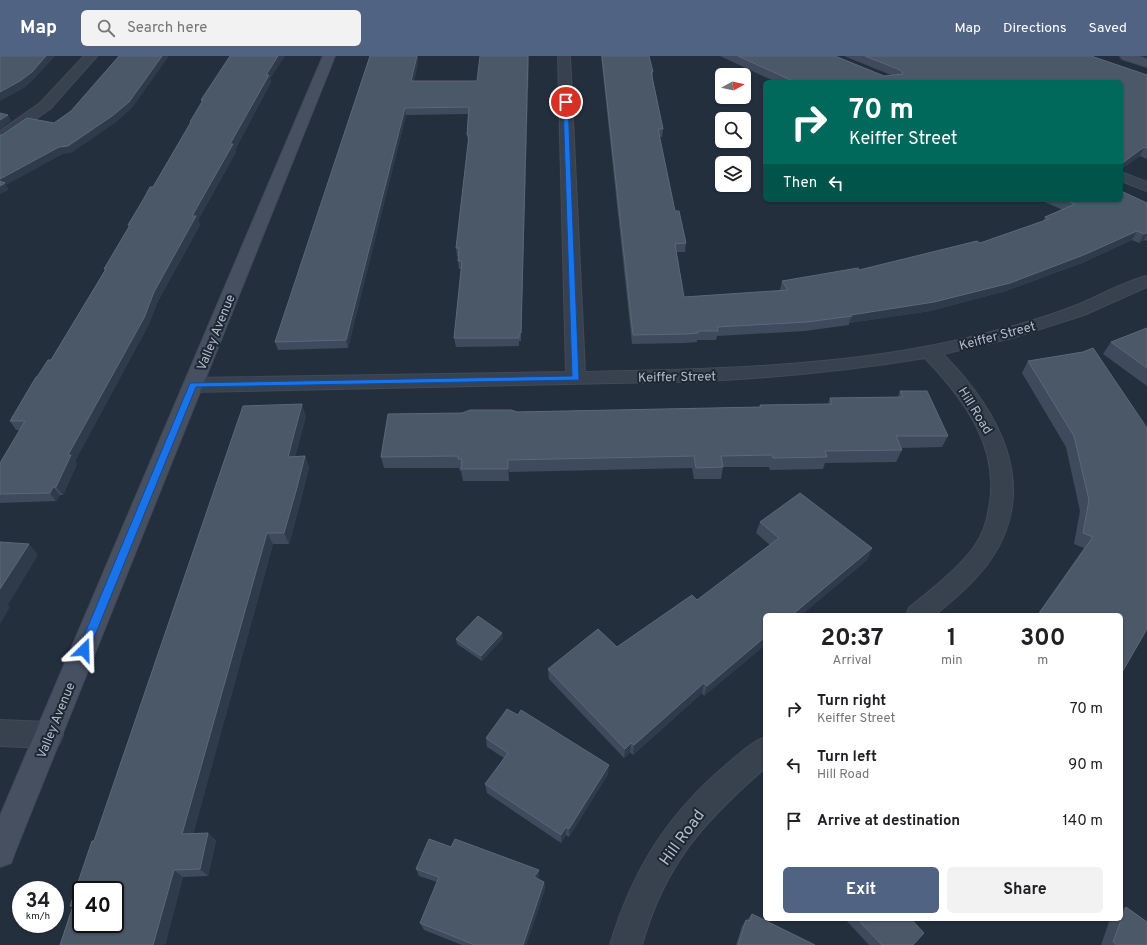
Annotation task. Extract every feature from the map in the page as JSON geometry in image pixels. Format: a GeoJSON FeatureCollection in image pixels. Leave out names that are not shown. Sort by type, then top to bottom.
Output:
{"type":"FeatureCollection","features":[{"type":"Feature","properties":{"kind":"street"},"geometry":{"type":"LineString","coordinates":[[0,137],[45,106],[91,56]]}},
{"type":"Feature","properties":{"kind":"street","name":"Valley Avenue"},"geometry":{"type":"LineString","coordinates":[[0,852],[329,56]]}},
{"type":"Feature","properties":{"kind":"street"},"geometry":{"type":"LineString","coordinates":[[564,56],[576,378]]}},
{"type":"Feature","properties":{"kind":"street"},"geometry":{"type":"LineString","coordinates":[[1126,56],[1147,63]]}},
{"type":"Feature","properties":{"kind":"street"},"geometry":{"type":"LineString","coordinates":[[1123,177],[1147,187]]}},
{"type":"Feature","properties":{"kind":"street","name":"Keiffer Street"},"geometry":{"type":"LineString","coordinates":[[193,385],[709,375],[798,370],[883,360],[970,343],[1043,323],[1108,299],[1147,281]]}},
{"type":"Feature","properties":{"kind":"street","name":"Hill Road"},"geometry":{"type":"LineString","coordinates":[[920,613],[961,577],[982,554],[994,533],[1000,511],[1003,485],[1000,460],[995,442],[979,410],[961,385],[930,352]]}},
{"type":"Feature","properties":{"kind":"street"},"geometry":{"type":"LineString","coordinates":[[0,733],[49,735]]}},
{"type":"Feature","properties":{"kind":"street","name":"Hill Road"},"geometry":{"type":"LineString","coordinates":[[626,945],[648,886],[674,841],[694,816],[763,752]]}},
{"type":"Feature","properties":{"kind":"building"},"geometry":{"type":"Polygon","coordinates":[[[0,56],[46,56],[32,72],[20,81],[0,92],[0,56]]]}},
{"type":"Feature","properties":{"kind":"building"},"geometry":{"type":"Polygon","coordinates":[[[119,56],[162,56],[129,102],[112,116],[68,146],[59,147],[0,179],[0,135],[27,118],[54,123],[71,111],[119,56]]]}},
{"type":"Feature","properties":{"kind":"building"},"geometry":{"type":"Polygon","coordinates":[[[230,56],[278,56],[266,75],[269,75],[230,144],[233,144],[192,216],[196,216],[154,292],[144,318],[68,455],[71,455],[56,487],[53,487],[50,493],[0,494],[0,463],[25,421],[10,421],[36,377],[48,360],[51,360],[106,269],[104,269],[150,187],[153,187],[203,100],[201,100],[230,56]]]}},
{"type":"Feature","properties":{"kind":"building"},"geometry":{"type":"Polygon","coordinates":[[[370,56],[417,56],[411,81],[477,81],[480,56],[528,56],[521,333],[519,333],[519,338],[454,338],[462,261],[458,261],[459,248],[456,248],[469,135],[467,135],[469,107],[405,108],[346,340],[275,342],[370,56]]]}},
{"type":"Feature","properties":{"kind":"building"},"geometry":{"type":"Polygon","coordinates":[[[602,56],[649,56],[663,129],[658,129],[675,211],[679,211],[686,243],[675,244],[684,297],[788,290],[782,281],[858,268],[859,270],[977,241],[980,243],[1049,219],[1045,217],[1075,204],[1070,202],[1123,202],[1123,192],[1147,203],[1147,233],[1144,234],[1137,231],[1086,254],[1010,283],[934,302],[851,315],[852,316],[807,322],[717,327],[718,331],[698,331],[698,333],[633,335],[602,56]]]}},
{"type":"Feature","properties":{"kind":"building"},"geometry":{"type":"Polygon","coordinates":[[[738,56],[835,56],[884,76],[903,74],[900,70],[865,56],[1091,56],[1147,75],[1147,148],[1144,147],[1123,163],[1123,80],[791,80],[738,56]]]}},
{"type":"Feature","properties":{"kind":"building"},"geometry":{"type":"Polygon","coordinates":[[[0,113],[8,115],[0,120],[0,113]]]}},
{"type":"Feature","properties":{"kind":"building"},"geometry":{"type":"Polygon","coordinates":[[[0,181],[5,183],[0,186],[0,181]]]}},
{"type":"Feature","properties":{"kind":"building"},"geometry":{"type":"Polygon","coordinates":[[[1147,328],[1147,368],[1111,342],[1147,328]]]}},
{"type":"Feature","properties":{"kind":"building"},"geometry":{"type":"Polygon","coordinates":[[[1093,348],[1147,428],[1147,629],[1123,671],[1123,613],[1039,613],[1093,537],[1083,533],[1089,500],[1074,436],[1028,361],[1083,352],[1093,348]]]}},
{"type":"Feature","properties":{"kind":"building"},"geometry":{"type":"Polygon","coordinates":[[[900,391],[927,391],[948,436],[896,436],[902,450],[825,451],[827,457],[773,458],[772,455],[721,456],[723,467],[696,468],[694,456],[508,460],[508,469],[461,469],[462,459],[458,459],[458,456],[381,457],[388,414],[462,413],[470,410],[511,410],[517,412],[832,404],[830,398],[903,397],[900,391]]]}},
{"type":"Feature","properties":{"kind":"building"},"geometry":{"type":"Polygon","coordinates":[[[302,404],[288,457],[305,456],[296,491],[284,533],[267,533],[182,834],[208,833],[200,869],[174,870],[153,945],[60,945],[72,909],[72,933],[124,933],[124,881],[78,881],[92,841],[94,841],[243,406],[302,404]]]}},
{"type":"Feature","properties":{"kind":"building"},"geometry":{"type":"Polygon","coordinates":[[[800,493],[872,548],[794,613],[763,613],[763,639],[707,686],[704,683],[634,745],[631,743],[625,749],[548,669],[598,629],[617,647],[692,595],[697,600],[779,538],[760,522],[800,493]]]}},
{"type":"Feature","properties":{"kind":"building"},"geometry":{"type":"Polygon","coordinates":[[[0,542],[29,544],[0,589],[0,542]]]}},
{"type":"Feature","properties":{"kind":"building"},"geometry":{"type":"Polygon","coordinates":[[[478,616],[502,633],[481,656],[456,639],[478,616]]]}},
{"type":"Feature","properties":{"kind":"building"},"geometry":{"type":"Polygon","coordinates":[[[507,709],[518,715],[521,710],[609,765],[569,829],[566,827],[561,835],[485,784],[508,753],[486,738],[507,709]]]}},
{"type":"Feature","properties":{"kind":"building"},"geometry":{"type":"Polygon","coordinates":[[[429,839],[451,847],[455,839],[539,870],[534,877],[544,882],[523,945],[475,945],[420,923],[439,877],[416,869],[429,839]]]}},
{"type":"Feature","properties":{"kind":"building"},"geometry":{"type":"Polygon","coordinates":[[[1126,907],[1147,922],[1147,945],[1117,945],[1113,942],[1121,921],[1123,921],[1123,915],[1126,907]]]}},
{"type":"Feature","properties":{"kind":"building"},"geometry":{"type":"Polygon","coordinates":[[[752,914],[763,919],[763,921],[766,921],[815,945],[738,945],[746,920],[750,921],[752,914]]]}},
{"type":"Feature","properties":{"kind":"building"},"geometry":{"type":"Polygon","coordinates":[[[859,921],[913,921],[924,933],[913,945],[882,945],[859,921]]]}},
{"type":"Feature","properties":{"kind":"route"},"geometry":{"type":"LineString","coordinates":[[84,650],[193,385],[576,378],[566,102]]}}]}
